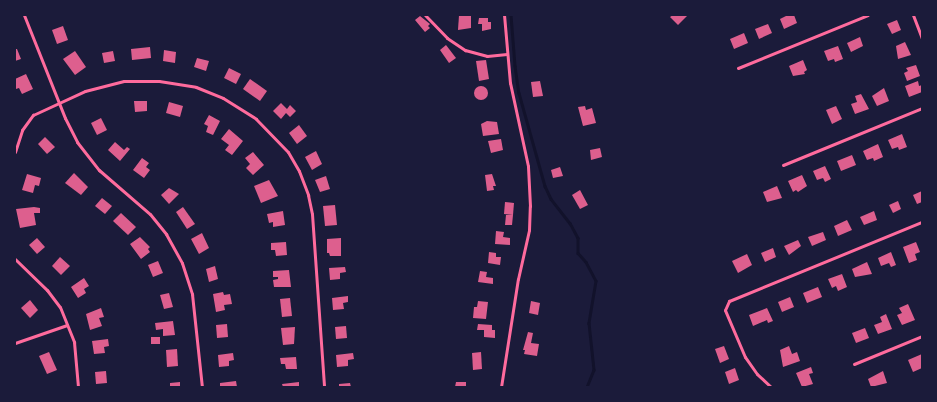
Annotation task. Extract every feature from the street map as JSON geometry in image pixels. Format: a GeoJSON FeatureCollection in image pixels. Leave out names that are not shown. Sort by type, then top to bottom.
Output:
{"type":"FeatureCollection","features":[{"type":"Feature","properties":{"kind":"street"},"geometry":{"type":"LineString","coordinates":[[24,15],[58,102],[77,142],[99,170],[142,204],[162,228],[177,254],[192,294],[202,387]]}},
{"type":"Feature","properties":{"kind":"street"},"geometry":{"type":"LineString","coordinates":[[425,15],[447,38],[465,50],[487,56],[507,54]]}},
{"type":"Feature","properties":{"kind":"street"},"geometry":{"type":"LineString","coordinates":[[500,387],[530,219],[528,166],[512,100],[504,15]]}},
{"type":"Feature","properties":{"kind":"street"},"geometry":{"type":"LineString","coordinates":[[738,68],[868,15]]}},
{"type":"Feature","properties":{"kind":"street"},"geometry":{"type":"LineString","coordinates":[[913,15],[922,38]]}},
{"type":"Feature","properties":{"kind":"street"},"geometry":{"type":"LineString","coordinates":[[15,152],[27,121],[41,110],[85,91],[124,81],[172,82],[196,87],[223,98],[256,119],[288,152],[299,171],[310,206],[324,387]]}},
{"type":"Feature","properties":{"kind":"street"},"geometry":{"type":"LineString","coordinates":[[783,165],[922,108]]}},
{"type":"Feature","properties":{"kind":"street"},"geometry":{"type":"LineString","coordinates":[[771,387],[756,374],[745,357],[725,310],[729,301],[922,222]]}},
{"type":"Feature","properties":{"kind":"street"},"geometry":{"type":"LineString","coordinates":[[15,259],[55,300],[74,342],[78,387]]}},
{"type":"Feature","properties":{"kind":"street"},"geometry":{"type":"LineString","coordinates":[[15,343],[67,325]]}},
{"type":"Feature","properties":{"kind":"street"},"geometry":{"type":"LineString","coordinates":[[854,364],[922,336]]}},
{"type":"Feature","properties":{"kind":"building"},"geometry":{"type":"Polygon","coordinates":[[[459,15],[471,15],[471,28],[458,30],[459,15]]]}},
{"type":"Feature","properties":{"kind":"building"},"geometry":{"type":"Polygon","coordinates":[[[673,15],[688,15],[678,25],[670,17],[673,15]]]}},
{"type":"Feature","properties":{"kind":"building"},"geometry":{"type":"Polygon","coordinates":[[[788,15],[794,15],[797,23],[784,29],[780,19],[788,15]]]}},
{"type":"Feature","properties":{"kind":"building"},"geometry":{"type":"Polygon","coordinates":[[[420,16],[430,24],[428,26],[430,28],[425,32],[415,20],[420,16]]]}},
{"type":"Feature","properties":{"kind":"building"},"geometry":{"type":"Polygon","coordinates":[[[479,18],[488,18],[488,22],[491,22],[491,29],[482,31],[482,24],[478,24],[479,18]]]}},
{"type":"Feature","properties":{"kind":"building"},"geometry":{"type":"Polygon","coordinates":[[[897,20],[901,30],[892,34],[887,24],[897,20]]]}},
{"type":"Feature","properties":{"kind":"building"},"geometry":{"type":"Polygon","coordinates":[[[768,24],[772,33],[759,39],[755,29],[768,24]]]}},
{"type":"Feature","properties":{"kind":"building"},"geometry":{"type":"Polygon","coordinates":[[[63,26],[68,40],[57,44],[52,30],[63,26]]]}},
{"type":"Feature","properties":{"kind":"building"},"geometry":{"type":"Polygon","coordinates":[[[744,33],[748,43],[734,49],[730,39],[744,33]]]}},
{"type":"Feature","properties":{"kind":"building"},"geometry":{"type":"Polygon","coordinates":[[[860,37],[863,46],[851,52],[847,43],[860,37]]]}},
{"type":"Feature","properties":{"kind":"building"},"geometry":{"type":"Polygon","coordinates":[[[905,42],[911,55],[898,59],[896,46],[905,42]]]}},
{"type":"Feature","properties":{"kind":"building"},"geometry":{"type":"Polygon","coordinates":[[[446,45],[456,58],[449,63],[440,50],[446,45]]]}},
{"type":"Feature","properties":{"kind":"building"},"geometry":{"type":"Polygon","coordinates":[[[838,46],[843,59],[835,62],[834,59],[828,61],[824,51],[838,46]]]}},
{"type":"Feature","properties":{"kind":"building"},"geometry":{"type":"Polygon","coordinates":[[[150,47],[151,58],[132,60],[131,49],[150,47]]]}},
{"type":"Feature","properties":{"kind":"building"},"geometry":{"type":"Polygon","coordinates":[[[15,49],[17,49],[21,59],[15,61],[15,49]]]}},
{"type":"Feature","properties":{"kind":"building"},"geometry":{"type":"Polygon","coordinates":[[[164,50],[176,52],[175,63],[163,61],[164,50]]]}},
{"type":"Feature","properties":{"kind":"building"},"geometry":{"type":"Polygon","coordinates":[[[75,51],[86,67],[75,75],[63,59],[75,51]]]}},
{"type":"Feature","properties":{"kind":"building"},"geometry":{"type":"Polygon","coordinates":[[[113,51],[115,61],[104,63],[102,53],[113,51]]]}},
{"type":"Feature","properties":{"kind":"building"},"geometry":{"type":"Polygon","coordinates":[[[197,58],[209,61],[206,71],[194,67],[197,58]]]}},
{"type":"Feature","properties":{"kind":"building"},"geometry":{"type":"Polygon","coordinates":[[[486,60],[489,79],[479,81],[476,61],[486,60]]]}},
{"type":"Feature","properties":{"kind":"building"},"geometry":{"type":"Polygon","coordinates":[[[803,60],[807,70],[804,72],[805,74],[793,76],[789,66],[803,60]]]}},
{"type":"Feature","properties":{"kind":"building"},"geometry":{"type":"Polygon","coordinates":[[[916,65],[920,76],[907,81],[904,73],[908,71],[906,68],[916,65]]]}},
{"type":"Feature","properties":{"kind":"building"},"geometry":{"type":"Polygon","coordinates":[[[229,68],[241,74],[236,84],[224,78],[229,68]]]}},
{"type":"Feature","properties":{"kind":"building"},"geometry":{"type":"Polygon","coordinates":[[[26,74],[33,89],[22,94],[19,88],[16,89],[15,79],[26,74]]]}},
{"type":"Feature","properties":{"kind":"building"},"geometry":{"type":"Polygon","coordinates":[[[250,79],[267,91],[260,101],[243,89],[250,79]]]}},
{"type":"Feature","properties":{"kind":"building"},"geometry":{"type":"Polygon","coordinates":[[[540,81],[543,96],[533,97],[531,82],[540,81]]]}},
{"type":"Feature","properties":{"kind":"building"},"geometry":{"type":"Polygon","coordinates":[[[918,81],[919,86],[922,85],[922,92],[909,97],[905,86],[918,81]]]}},
{"type":"Feature","properties":{"kind":"building"},"geometry":{"type":"Polygon","coordinates":[[[481,86],[486,88],[488,93],[486,98],[481,100],[476,98],[474,93],[476,88],[481,86]]]}},
{"type":"Feature","properties":{"kind":"building"},"geometry":{"type":"Polygon","coordinates":[[[884,88],[889,101],[877,106],[872,96],[884,88]]]}},
{"type":"Feature","properties":{"kind":"building"},"geometry":{"type":"Polygon","coordinates":[[[861,94],[869,109],[855,114],[851,104],[857,102],[855,96],[861,94]]]}},
{"type":"Feature","properties":{"kind":"building"},"geometry":{"type":"Polygon","coordinates":[[[134,101],[147,101],[147,111],[135,112],[134,101]]]}},
{"type":"Feature","properties":{"kind":"building"},"geometry":{"type":"Polygon","coordinates":[[[169,102],[183,106],[180,117],[166,113],[169,102]]]}},
{"type":"Feature","properties":{"kind":"building"},"geometry":{"type":"Polygon","coordinates":[[[281,103],[287,109],[290,105],[296,111],[290,117],[286,113],[281,119],[273,111],[281,103]]]}},
{"type":"Feature","properties":{"kind":"building"},"geometry":{"type":"Polygon","coordinates":[[[585,106],[586,110],[592,108],[596,123],[583,126],[578,107],[585,106]]]}},
{"type":"Feature","properties":{"kind":"building"},"geometry":{"type":"Polygon","coordinates":[[[836,106],[842,119],[832,124],[826,110],[836,106]]]}},
{"type":"Feature","properties":{"kind":"building"},"geometry":{"type":"Polygon","coordinates":[[[209,115],[220,121],[213,135],[206,132],[208,126],[204,124],[209,115]]]}},
{"type":"Feature","properties":{"kind":"building"},"geometry":{"type":"Polygon","coordinates":[[[101,118],[107,130],[97,135],[91,123],[101,118]]]}},
{"type":"Feature","properties":{"kind":"building"},"geometry":{"type":"Polygon","coordinates":[[[487,121],[497,122],[499,134],[483,136],[481,124],[487,121]]]}},
{"type":"Feature","properties":{"kind":"building"},"geometry":{"type":"Polygon","coordinates":[[[299,125],[307,136],[297,144],[289,133],[299,125]]]}},
{"type":"Feature","properties":{"kind":"building"},"geometry":{"type":"Polygon","coordinates":[[[229,129],[243,141],[232,155],[225,150],[229,145],[221,139],[229,129]]]}},
{"type":"Feature","properties":{"kind":"building"},"geometry":{"type":"Polygon","coordinates":[[[902,134],[907,147],[899,150],[898,147],[892,149],[888,140],[902,134]]]}},
{"type":"Feature","properties":{"kind":"building"},"geometry":{"type":"Polygon","coordinates":[[[45,137],[55,147],[47,154],[38,144],[45,137]]]}},
{"type":"Feature","properties":{"kind":"building"},"geometry":{"type":"Polygon","coordinates":[[[501,139],[503,150],[491,153],[488,141],[501,139]]]}},
{"type":"Feature","properties":{"kind":"building"},"geometry":{"type":"Polygon","coordinates":[[[115,142],[124,150],[127,147],[130,149],[120,161],[108,150],[115,142]]]}},
{"type":"Feature","properties":{"kind":"building"},"geometry":{"type":"Polygon","coordinates":[[[878,144],[883,157],[874,161],[873,158],[867,160],[863,151],[878,144]]]}},
{"type":"Feature","properties":{"kind":"building"},"geometry":{"type":"Polygon","coordinates":[[[600,148],[602,157],[591,160],[590,150],[600,148]]]}},
{"type":"Feature","properties":{"kind":"building"},"geometry":{"type":"Polygon","coordinates":[[[316,151],[322,164],[312,170],[305,157],[316,151]]]}},
{"type":"Feature","properties":{"kind":"building"},"geometry":{"type":"Polygon","coordinates":[[[253,152],[264,165],[253,175],[246,168],[250,164],[245,158],[253,152]]]}},
{"type":"Feature","properties":{"kind":"building"},"geometry":{"type":"Polygon","coordinates":[[[852,155],[856,165],[841,171],[837,161],[852,155]]]}},
{"type":"Feature","properties":{"kind":"building"},"geometry":{"type":"Polygon","coordinates":[[[142,158],[149,163],[146,167],[150,170],[144,178],[133,170],[142,158]]]}},
{"type":"Feature","properties":{"kind":"building"},"geometry":{"type":"Polygon","coordinates":[[[825,166],[831,179],[825,182],[823,178],[817,180],[813,171],[825,166]]]}},
{"type":"Feature","properties":{"kind":"building"},"geometry":{"type":"Polygon","coordinates":[[[560,167],[563,176],[553,178],[551,170],[560,167]]]}},
{"type":"Feature","properties":{"kind":"building"},"geometry":{"type":"Polygon","coordinates":[[[74,173],[88,187],[81,195],[65,183],[74,173]]]}},
{"type":"Feature","properties":{"kind":"building"},"geometry":{"type":"Polygon","coordinates":[[[27,174],[41,178],[39,186],[35,185],[33,193],[22,190],[27,174]]]}},
{"type":"Feature","properties":{"kind":"building"},"geometry":{"type":"Polygon","coordinates":[[[492,174],[496,186],[493,186],[494,190],[487,191],[485,175],[492,174]]]}},
{"type":"Feature","properties":{"kind":"building"},"geometry":{"type":"Polygon","coordinates":[[[802,175],[807,186],[798,192],[796,190],[793,192],[788,181],[802,175]]]}},
{"type":"Feature","properties":{"kind":"building"},"geometry":{"type":"Polygon","coordinates":[[[326,176],[330,189],[320,192],[315,180],[326,176]]]}},
{"type":"Feature","properties":{"kind":"building"},"geometry":{"type":"Polygon","coordinates":[[[269,180],[278,196],[261,203],[254,186],[269,180]]]}},
{"type":"Feature","properties":{"kind":"building"},"geometry":{"type":"Polygon","coordinates":[[[777,186],[782,198],[767,202],[763,192],[777,186]]]}},
{"type":"Feature","properties":{"kind":"building"},"geometry":{"type":"Polygon","coordinates":[[[169,188],[179,194],[169,204],[161,195],[169,188]]]}},
{"type":"Feature","properties":{"kind":"building"},"geometry":{"type":"Polygon","coordinates":[[[580,190],[588,205],[580,209],[572,195],[580,190]]]}},
{"type":"Feature","properties":{"kind":"building"},"geometry":{"type":"Polygon","coordinates":[[[922,191],[922,202],[917,204],[913,195],[922,191]]]}},
{"type":"Feature","properties":{"kind":"building"},"geometry":{"type":"Polygon","coordinates":[[[102,198],[112,206],[105,214],[95,206],[102,198]]]}},
{"type":"Feature","properties":{"kind":"building"},"geometry":{"type":"Polygon","coordinates":[[[898,201],[901,209],[893,213],[889,205],[898,201]]]}},
{"type":"Feature","properties":{"kind":"building"},"geometry":{"type":"Polygon","coordinates":[[[505,202],[514,203],[513,215],[504,214],[505,202]]]}},
{"type":"Feature","properties":{"kind":"building"},"geometry":{"type":"Polygon","coordinates":[[[335,205],[337,225],[325,226],[323,206],[335,205]]]}},
{"type":"Feature","properties":{"kind":"building"},"geometry":{"type":"Polygon","coordinates":[[[183,207],[195,224],[187,229],[176,212],[183,207]]]}},
{"type":"Feature","properties":{"kind":"building"},"geometry":{"type":"Polygon","coordinates":[[[40,208],[40,213],[34,213],[36,225],[20,228],[16,209],[40,208]]]}},
{"type":"Feature","properties":{"kind":"building"},"geometry":{"type":"Polygon","coordinates":[[[283,211],[285,225],[273,227],[273,222],[269,223],[267,214],[283,211]]]}},
{"type":"Feature","properties":{"kind":"building"},"geometry":{"type":"Polygon","coordinates":[[[874,211],[877,220],[864,225],[860,217],[874,211]]]}},
{"type":"Feature","properties":{"kind":"building"},"geometry":{"type":"Polygon","coordinates":[[[121,213],[136,227],[128,235],[113,221],[121,213]]]}},
{"type":"Feature","properties":{"kind":"building"},"geometry":{"type":"Polygon","coordinates":[[[506,215],[513,215],[512,225],[505,225],[506,215]]]}},
{"type":"Feature","properties":{"kind":"building"},"geometry":{"type":"Polygon","coordinates":[[[847,220],[852,230],[838,236],[834,226],[847,220]]]}},
{"type":"Feature","properties":{"kind":"building"},"geometry":{"type":"Polygon","coordinates":[[[496,231],[504,232],[503,237],[510,238],[510,245],[495,244],[496,231]]]}},
{"type":"Feature","properties":{"kind":"building"},"geometry":{"type":"Polygon","coordinates":[[[823,232],[826,240],[812,246],[808,237],[823,232]]]}},
{"type":"Feature","properties":{"kind":"building"},"geometry":{"type":"Polygon","coordinates":[[[202,233],[209,248],[199,254],[191,239],[202,233]]]}},
{"type":"Feature","properties":{"kind":"building"},"geometry":{"type":"Polygon","coordinates":[[[140,237],[150,247],[148,249],[150,252],[141,259],[130,244],[140,237]]]}},
{"type":"Feature","properties":{"kind":"building"},"geometry":{"type":"Polygon","coordinates":[[[37,238],[45,247],[37,254],[29,245],[37,238]]]}},
{"type":"Feature","properties":{"kind":"building"},"geometry":{"type":"Polygon","coordinates":[[[341,238],[341,256],[330,256],[327,253],[327,239],[341,238]]]}},
{"type":"Feature","properties":{"kind":"building"},"geometry":{"type":"Polygon","coordinates":[[[798,240],[801,246],[789,255],[784,246],[798,240]]]}},
{"type":"Feature","properties":{"kind":"building"},"geometry":{"type":"Polygon","coordinates":[[[286,242],[287,255],[276,256],[275,250],[271,250],[271,243],[286,242]]]}},
{"type":"Feature","properties":{"kind":"building"},"geometry":{"type":"Polygon","coordinates":[[[916,242],[920,252],[915,254],[917,260],[909,263],[903,247],[916,242]]]}},
{"type":"Feature","properties":{"kind":"building"},"geometry":{"type":"Polygon","coordinates":[[[773,248],[776,257],[765,262],[761,253],[773,248]]]}},
{"type":"Feature","properties":{"kind":"building"},"geometry":{"type":"Polygon","coordinates":[[[489,252],[496,253],[496,257],[501,257],[500,265],[488,263],[489,252]]]}},
{"type":"Feature","properties":{"kind":"building"},"geometry":{"type":"Polygon","coordinates":[[[891,252],[896,265],[891,267],[889,263],[881,266],[878,258],[891,252]]]}},
{"type":"Feature","properties":{"kind":"building"},"geometry":{"type":"Polygon","coordinates":[[[747,254],[752,265],[738,273],[732,261],[747,254]]]}},
{"type":"Feature","properties":{"kind":"building"},"geometry":{"type":"Polygon","coordinates":[[[60,257],[70,266],[61,275],[52,266],[60,257]]]}},
{"type":"Feature","properties":{"kind":"building"},"geometry":{"type":"Polygon","coordinates":[[[158,261],[163,273],[153,277],[148,265],[158,261]]]}},
{"type":"Feature","properties":{"kind":"building"},"geometry":{"type":"Polygon","coordinates":[[[867,262],[872,274],[855,277],[852,269],[867,262]]]}},
{"type":"Feature","properties":{"kind":"building"},"geometry":{"type":"Polygon","coordinates":[[[215,266],[218,279],[209,282],[206,269],[215,266]]]}},
{"type":"Feature","properties":{"kind":"building"},"geometry":{"type":"Polygon","coordinates":[[[345,267],[346,272],[340,273],[340,279],[330,280],[329,268],[345,267]]]}},
{"type":"Feature","properties":{"kind":"building"},"geometry":{"type":"Polygon","coordinates":[[[289,270],[291,287],[274,287],[273,280],[278,279],[278,277],[273,277],[273,271],[289,270]]]}},
{"type":"Feature","properties":{"kind":"building"},"geometry":{"type":"Polygon","coordinates":[[[480,271],[487,272],[486,277],[493,278],[493,284],[478,282],[480,271]]]}},
{"type":"Feature","properties":{"kind":"building"},"geometry":{"type":"Polygon","coordinates":[[[842,274],[847,287],[838,291],[836,286],[832,288],[828,279],[842,274]]]}},
{"type":"Feature","properties":{"kind":"building"},"geometry":{"type":"Polygon","coordinates":[[[84,278],[89,286],[84,289],[86,293],[78,298],[71,287],[84,278]]]}},
{"type":"Feature","properties":{"kind":"building"},"geometry":{"type":"Polygon","coordinates":[[[818,287],[822,297],[807,303],[803,293],[818,287]]]}},
{"type":"Feature","properties":{"kind":"building"},"geometry":{"type":"Polygon","coordinates":[[[223,292],[224,295],[230,294],[232,304],[224,305],[225,310],[216,312],[213,294],[223,292]]]}},
{"type":"Feature","properties":{"kind":"building"},"geometry":{"type":"Polygon","coordinates":[[[169,293],[173,307],[164,309],[160,295],[169,293]]]}},
{"type":"Feature","properties":{"kind":"building"},"geometry":{"type":"Polygon","coordinates":[[[348,296],[348,302],[343,303],[344,309],[333,310],[332,298],[348,296]]]}},
{"type":"Feature","properties":{"kind":"building"},"geometry":{"type":"Polygon","coordinates":[[[790,297],[794,307],[782,312],[778,302],[790,297]]]}},
{"type":"Feature","properties":{"kind":"building"},"geometry":{"type":"Polygon","coordinates":[[[290,298],[292,316],[282,317],[280,299],[290,298]]]}},
{"type":"Feature","properties":{"kind":"building"},"geometry":{"type":"Polygon","coordinates":[[[30,300],[38,310],[30,318],[21,308],[30,300]]]}},
{"type":"Feature","properties":{"kind":"building"},"geometry":{"type":"Polygon","coordinates":[[[478,301],[488,302],[486,319],[473,318],[474,307],[477,307],[478,301]]]}},
{"type":"Feature","properties":{"kind":"building"},"geometry":{"type":"Polygon","coordinates":[[[531,301],[540,303],[538,315],[529,313],[531,301]]]}},
{"type":"Feature","properties":{"kind":"building"},"geometry":{"type":"Polygon","coordinates":[[[908,304],[915,320],[902,325],[897,315],[902,313],[899,308],[908,304]]]}},
{"type":"Feature","properties":{"kind":"building"},"geometry":{"type":"Polygon","coordinates":[[[101,308],[104,317],[99,318],[102,326],[90,330],[86,314],[101,308]]]}},
{"type":"Feature","properties":{"kind":"building"},"geometry":{"type":"Polygon","coordinates":[[[767,308],[773,321],[768,323],[767,320],[753,326],[749,315],[767,308]]]}},
{"type":"Feature","properties":{"kind":"building"},"geometry":{"type":"Polygon","coordinates":[[[886,314],[892,329],[878,334],[874,325],[882,322],[880,317],[886,314]]]}},
{"type":"Feature","properties":{"kind":"building"},"geometry":{"type":"Polygon","coordinates":[[[173,321],[175,335],[163,336],[163,329],[156,330],[155,323],[173,321]]]}},
{"type":"Feature","properties":{"kind":"building"},"geometry":{"type":"Polygon","coordinates":[[[227,324],[228,337],[217,338],[216,325],[227,324]]]}},
{"type":"Feature","properties":{"kind":"building"},"geometry":{"type":"Polygon","coordinates":[[[478,324],[492,325],[492,330],[495,330],[495,338],[484,337],[484,330],[477,330],[478,324]]]}},
{"type":"Feature","properties":{"kind":"building"},"geometry":{"type":"Polygon","coordinates":[[[346,326],[347,338],[336,339],[335,327],[346,326]]]}},
{"type":"Feature","properties":{"kind":"building"},"geometry":{"type":"Polygon","coordinates":[[[295,327],[294,344],[283,345],[281,328],[295,327]]]}},
{"type":"Feature","properties":{"kind":"building"},"geometry":{"type":"Polygon","coordinates":[[[865,328],[869,338],[856,343],[852,333],[865,328]]]}},
{"type":"Feature","properties":{"kind":"building"},"geometry":{"type":"Polygon","coordinates":[[[528,332],[533,333],[531,343],[539,344],[537,356],[524,354],[525,350],[523,350],[528,332]]]}},
{"type":"Feature","properties":{"kind":"building"},"geometry":{"type":"Polygon","coordinates":[[[151,337],[160,337],[160,344],[151,344],[151,337]]]}},
{"type":"Feature","properties":{"kind":"building"},"geometry":{"type":"Polygon","coordinates":[[[108,339],[109,346],[104,347],[105,353],[94,354],[92,341],[108,339]]]}},
{"type":"Feature","properties":{"kind":"building"},"geometry":{"type":"Polygon","coordinates":[[[724,346],[729,359],[720,363],[715,349],[724,346]]]}},
{"type":"Feature","properties":{"kind":"building"},"geometry":{"type":"Polygon","coordinates":[[[789,346],[792,354],[797,352],[800,361],[783,367],[780,350],[789,346]]]}},
{"type":"Feature","properties":{"kind":"building"},"geometry":{"type":"Polygon","coordinates":[[[177,349],[178,366],[167,367],[166,350],[177,349]]]}},
{"type":"Feature","properties":{"kind":"building"},"geometry":{"type":"Polygon","coordinates":[[[49,352],[57,370],[47,374],[39,356],[49,352]]]}},
{"type":"Feature","properties":{"kind":"building"},"geometry":{"type":"Polygon","coordinates":[[[481,352],[482,369],[473,370],[472,353],[481,352]]]}},
{"type":"Feature","properties":{"kind":"building"},"geometry":{"type":"Polygon","coordinates":[[[233,353],[234,360],[229,361],[229,366],[219,367],[218,355],[233,353]]]}},
{"type":"Feature","properties":{"kind":"building"},"geometry":{"type":"Polygon","coordinates":[[[353,353],[354,359],[348,360],[348,366],[337,367],[336,355],[353,353]]]}},
{"type":"Feature","properties":{"kind":"building"},"geometry":{"type":"Polygon","coordinates":[[[922,354],[922,368],[913,372],[908,360],[922,354]]]}},
{"type":"Feature","properties":{"kind":"building"},"geometry":{"type":"Polygon","coordinates":[[[296,357],[297,369],[286,369],[285,364],[281,364],[280,358],[296,357]]]}},
{"type":"Feature","properties":{"kind":"building"},"geometry":{"type":"Polygon","coordinates":[[[811,367],[813,373],[809,374],[813,384],[802,387],[796,373],[811,367]]]}},
{"type":"Feature","properties":{"kind":"building"},"geometry":{"type":"Polygon","coordinates":[[[735,368],[739,380],[729,384],[725,372],[735,368]]]}},
{"type":"Feature","properties":{"kind":"building"},"geometry":{"type":"Polygon","coordinates":[[[106,371],[107,383],[96,384],[95,372],[106,371]]]}},
{"type":"Feature","properties":{"kind":"building"},"geometry":{"type":"Polygon","coordinates":[[[883,371],[887,383],[871,387],[868,379],[883,371]]]}},
{"type":"Feature","properties":{"kind":"building"},"geometry":{"type":"Polygon","coordinates":[[[236,381],[237,387],[220,387],[220,383],[236,381]]]}},
{"type":"Feature","properties":{"kind":"building"},"geometry":{"type":"Polygon","coordinates":[[[180,382],[180,387],[170,387],[170,383],[180,382]]]}},
{"type":"Feature","properties":{"kind":"building"},"geometry":{"type":"Polygon","coordinates":[[[299,382],[299,387],[283,387],[282,384],[299,382]]]}},
{"type":"Feature","properties":{"kind":"building"},"geometry":{"type":"Polygon","coordinates":[[[456,382],[466,382],[466,387],[455,387],[456,382]]]}},
{"type":"Feature","properties":{"kind":"building"},"geometry":{"type":"Polygon","coordinates":[[[350,383],[351,387],[339,387],[339,384],[350,383]]]}},
{"type":"Feature","properties":{"kind":"waterway"},"geometry":{"type":"LineString","coordinates":[[511,15],[519,93],[545,186],[551,199],[570,223],[578,238],[578,253],[586,262],[596,281],[589,323],[594,370],[587,387]]}}]}
